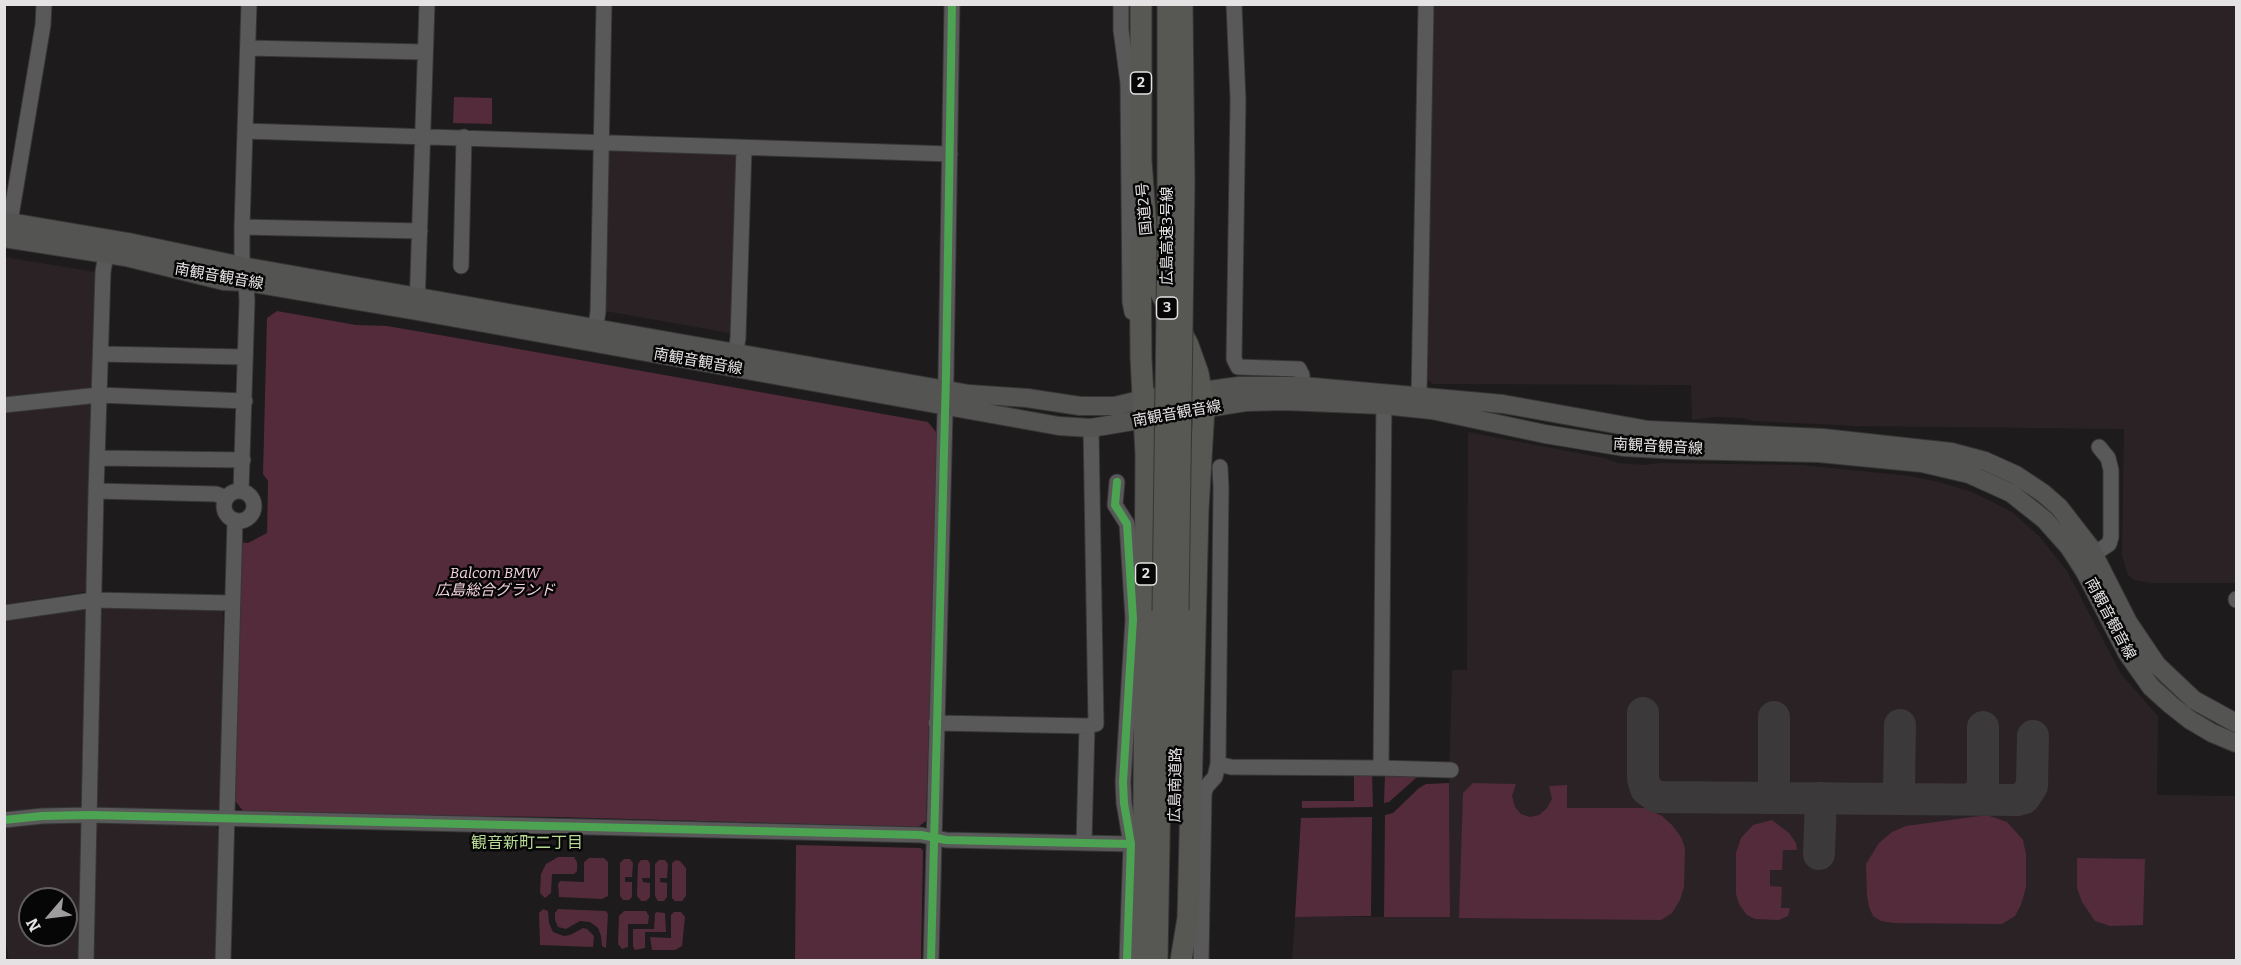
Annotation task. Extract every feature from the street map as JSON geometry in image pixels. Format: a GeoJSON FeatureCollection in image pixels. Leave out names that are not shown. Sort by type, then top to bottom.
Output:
{"type":"FeatureCollection","features":[{"type":"Feature","properties":{"kind":"highway","name":"国道2号"},"geometry":{"type":"LineString","coordinates":[[1141,4],[1141,160],[1148,239],[1158,287],[1188,345],[1198,374],[1203,400]]}},
{"type":"Feature","properties":{"kind":"highway","name":"広島高速3号線"},"geometry":{"type":"LineString","coordinates":[[1168,4],[1170,610]]}},
{"type":"Feature","properties":{"kind":"highway","name":"広島高速3号線"},"geometry":{"type":"LineString","coordinates":[[1170,610],[1184,183],[1182,4]]}},
{"type":"Feature","properties":{"kind":"highway","name":"国道2号"},"geometry":{"type":"LineString","coordinates":[[1141,160],[1138,182],[1144,409]]}},
{"type":"Feature","properties":{"kind":"highway","name":"2"},"geometry":{"type":"LineString","coordinates":[[1198,513],[1203,400]]}},
{"type":"Feature","properties":{"kind":"highway","name":"2"},"geometry":{"type":"LineString","coordinates":[[1144,409],[1146,621],[1144,730]]}},
{"type":"Feature","properties":{"kind":"highway"},"geometry":{"type":"LineString","coordinates":[[1179,960],[1188,918],[1198,513]]}},
{"type":"Feature","properties":{"kind":"highway","name":"広島南道路"},"geometry":{"type":"LineString","coordinates":[[1157,960],[1170,610]]}},
{"type":"Feature","properties":{"kind":"highway","name":"広島南道路"},"geometry":{"type":"LineString","coordinates":[[1170,610],[1174,916],[1179,960]]}},
{"type":"Feature","properties":{"kind":"highway"},"geometry":{"type":"LineString","coordinates":[[1143,960],[1144,730]]}},
{"type":"Feature","properties":{"kind":"main road","name":"南観音観音線"},"geometry":{"type":"LineString","coordinates":[[6,227],[106,254],[224,281],[244,274]]}},
{"type":"Feature","properties":{"kind":"main road","name":"南観音観音線"},"geometry":{"type":"LineString","coordinates":[[6,227],[128,242],[244,274],[945,398],[1059,426],[1091,428],[1144,409],[1203,400],[1246,402],[1383,399],[1419,395],[1503,404],[1648,430],[1863,441],[1929,448],[1966,455],[2001,467],[2043,494],[2069,518],[2094,554],[2128,622],[2157,665],[2194,700],[2236,723]]}},
{"type":"Feature","properties":{"kind":"main road","name":"南観音観音線"},"geometry":{"type":"LineString","coordinates":[[1203,400],[1239,386],[1302,386],[1383,399],[1545,434],[1603,444],[1678,450],[1819,453],[1894,459],[1949,468],[1990,482],[2011,493],[2036,511],[2068,547],[2085,572],[2127,653],[2151,687],[2190,720],[2236,743]]}},
{"type":"Feature","properties":{"kind":"main road","name":"南観音観音線"},"geometry":{"type":"LineString","coordinates":[[945,398],[1144,409]]}},
{"type":"Feature","properties":{"kind":"street"},"geometry":{"type":"LineString","coordinates":[[6,227],[43,25],[44,4]]}},
{"type":"Feature","properties":{"kind":"street"},"geometry":{"type":"LineString","coordinates":[[241,491],[245,401],[242,227],[249,4]]}},
{"type":"Feature","properties":{"kind":"street"},"geometry":{"type":"LineString","coordinates":[[418,303],[427,4]]}},
{"type":"Feature","properties":{"kind":"street"},"geometry":{"type":"LineString","coordinates":[[595,335],[604,4]]}},
{"type":"Feature","properties":{"kind":"street"},"geometry":{"type":"LineString","coordinates":[[931,960],[952,4]]}},
{"type":"Feature","properties":{"kind":"street"},"geometry":{"type":"LineString","coordinates":[[1121,4],[1121,30],[1128,83],[1130,302],[1132,312],[1141,316]]}},
{"type":"Feature","properties":{"kind":"street"},"geometry":{"type":"LineString","coordinates":[[1234,4],[1238,100],[1234,359],[1238,367],[1299,369],[1302,375],[1302,386]]}},
{"type":"Feature","properties":{"kind":"street"},"geometry":{"type":"LineString","coordinates":[[1419,395],[1426,4]]}},
{"type":"Feature","properties":{"kind":"street"},"geometry":{"type":"LineString","coordinates":[[248,48],[425,52]]}},
{"type":"Feature","properties":{"kind":"street"},"geometry":{"type":"LineString","coordinates":[[245,131],[950,154]]}},
{"type":"Feature","properties":{"kind":"street"},"geometry":{"type":"LineString","coordinates":[[461,266],[464,137]]}},
{"type":"Feature","properties":{"kind":"street"},"geometry":{"type":"LineString","coordinates":[[734,360],[739,317],[744,149]]}},
{"type":"Feature","properties":{"kind":"street"},"geometry":{"type":"LineString","coordinates":[[242,227],[420,231]]}},
{"type":"Feature","properties":{"kind":"street"},"geometry":{"type":"LineString","coordinates":[[86,960],[96,491],[103,272],[106,254]]}},
{"type":"Feature","properties":{"kind":"street"},"geometry":{"type":"LineString","coordinates":[[101,354],[245,357]]}},
{"type":"Feature","properties":{"kind":"street"},"geometry":{"type":"LineString","coordinates":[[4,405],[99,396],[245,401]]}},
{"type":"Feature","properties":{"kind":"street"},"geometry":{"type":"LineString","coordinates":[[1381,768],[1383,399]]}},
{"type":"Feature","properties":{"kind":"street"},"geometry":{"type":"LineString","coordinates":[[936,723],[1087,726],[1096,724],[1091,428]]}},
{"type":"Feature","properties":{"kind":"street"},"geometry":{"type":"LineString","coordinates":[[2094,554],[2109,544],[2111,537],[2111,470],[2108,458],[2099,447]]}},
{"type":"Feature","properties":{"kind":"street"},"geometry":{"type":"LineString","coordinates":[[98,458],[243,460]]}},
{"type":"Feature","properties":{"kind":"street"},"geometry":{"type":"LineString","coordinates":[[1201,960],[1204,794],[1206,787],[1215,777],[1218,764],[1220,467]]}},
{"type":"Feature","properties":{"kind":"street"},"geometry":{"type":"LineString","coordinates":[[1117,482],[1115,505],[1127,524],[1134,619],[1123,792],[1131,844],[1127,960]]}},
{"type":"Feature","properties":{"kind":"street"},"geometry":{"type":"LineString","coordinates":[[96,491],[216,494],[226,498]]}},
{"type":"Feature","properties":{"kind":"street"},"geometry":{"type":"LineString","coordinates":[[241,491],[251,498],[253,510],[246,519],[235,520],[225,512],[226,498],[233,492],[241,491]]}},
{"type":"Feature","properties":{"kind":"street"},"geometry":{"type":"LineString","coordinates":[[1198,513],[1221,511]]}},
{"type":"Feature","properties":{"kind":"street"},"geometry":{"type":"LineString","coordinates":[[223,960],[235,520]]}},
{"type":"Feature","properties":{"kind":"street"},"geometry":{"type":"LineString","coordinates":[[4,613],[94,600],[231,603]]}},
{"type":"Feature","properties":{"kind":"street"},"geometry":{"type":"LineString","coordinates":[[1128,713],[1140,720],[1144,730]]}},
{"type":"Feature","properties":{"kind":"street"},"geometry":{"type":"LineString","coordinates":[[1084,843],[1087,726]]}},
{"type":"Feature","properties":{"kind":"street"},"geometry":{"type":"LineString","coordinates":[[1218,764],[1231,767],[1451,770]]}},
{"type":"Feature","properties":{"kind":"street"},"geometry":{"type":"LineString","coordinates":[[4,820],[89,815],[921,835],[946,840],[1131,844]]}},
{"type":"Feature","properties":{"kind":"shaded area"},"geometry":{"type":"Polygon","coordinates":[[[1433,5],[2236,5],[2236,583],[2151,583],[2134,580],[2128,575],[2122,556],[2124,429],[1857,426],[1715,417],[1692,420],[1691,385],[1432,384],[1427,378],[1433,5]]]}},
{"type":"Feature","properties":{"kind":"shaded area"},"geometry":{"type":"Polygon","coordinates":[[[610,149],[734,153],[738,157],[733,331],[730,333],[605,311],[608,152],[610,149]]]}},
{"type":"Feature","properties":{"kind":"shaded area"},"geometry":{"type":"Polygon","coordinates":[[[4,257],[95,272],[98,276],[95,388],[5,400],[4,257]]]}},
{"type":"Feature","properties":{"kind":"shaded area"},"geometry":{"type":"Polygon","coordinates":[[[91,400],[95,404],[90,590],[5,604],[4,409],[91,400]]]}},
{"type":"Feature","properties":{"kind":"shaded area"},"geometry":{"type":"Polygon","coordinates":[[[1468,432],[1604,458],[1618,463],[1801,465],[1910,476],[1972,492],[2012,512],[2040,537],[2067,571],[2121,674],[2158,716],[2157,795],[2236,796],[2236,960],[1292,960],[1295,917],[1450,917],[1449,783],[1452,670],[1467,670],[1468,432]]]}},
{"type":"Feature","properties":{"kind":"shaded area"},"geometry":{"type":"Polygon","coordinates":[[[84,605],[89,609],[84,805],[81,809],[5,814],[5,617],[84,605]]]}},
{"type":"Feature","properties":{"kind":"shaded area"},"geometry":{"type":"Polygon","coordinates":[[[101,605],[220,608],[223,612],[221,809],[217,811],[97,809],[93,804],[97,608],[101,605]]]}},
{"type":"Feature","properties":{"kind":"shaded area"},"geometry":{"type":"Polygon","coordinates":[[[79,820],[83,826],[81,960],[9,960],[4,931],[4,826],[79,820]]]}},
{"type":"Feature","properties":{"kind":"shaded area"},"geometry":{"type":"Polygon","coordinates":[[[95,823],[215,826],[220,832],[217,960],[89,960],[95,823]]]}},
{"type":"Feature","properties":{"kind":"green space"},"geometry":{"type":"Polygon","coordinates":[[[454,97],[492,98],[492,124],[453,123],[454,97]]]}},
{"type":"Feature","properties":{"kind":"green space","name":"Balcom BMW 広島総合グランド"},"geometry":{"type":"Polygon","coordinates":[[[277,311],[356,325],[387,326],[928,422],[936,432],[936,493],[926,821],[918,827],[243,811],[233,798],[239,542],[248,543],[267,533],[268,481],[263,474],[267,318],[277,311]]]}},
{"type":"Feature","properties":{"kind":"green space"},"geometry":{"type":"Polygon","coordinates":[[[1354,773],[1372,773],[1373,807],[1302,808],[1302,801],[1354,801],[1354,773]]]}},
{"type":"Feature","properties":{"kind":"green space"},"geometry":{"type":"Polygon","coordinates":[[[1385,774],[1423,775],[1416,778],[1389,802],[1384,803],[1385,774]]]}},
{"type":"Feature","properties":{"kind":"green space"},"geometry":{"type":"Polygon","coordinates":[[[1449,783],[1450,917],[1384,917],[1385,815],[1393,813],[1426,784],[1449,783]]]}},
{"type":"Feature","properties":{"kind":"green space"},"geometry":{"type":"Polygon","coordinates":[[[1473,783],[1516,784],[1512,796],[1515,807],[1521,814],[1530,817],[1539,815],[1547,808],[1552,799],[1549,786],[1567,785],[1567,808],[1645,808],[1662,816],[1681,837],[1685,848],[1684,887],[1680,900],[1672,913],[1661,920],[1459,918],[1463,793],[1473,783]]]}},
{"type":"Feature","properties":{"kind":"green space"},"geometry":{"type":"Polygon","coordinates":[[[1987,815],[2007,822],[2023,840],[2026,854],[2026,887],[2015,916],[2002,924],[1894,923],[1881,921],[1873,916],[1867,895],[1866,864],[1879,843],[1892,832],[1906,826],[1987,815]]]}},
{"type":"Feature","properties":{"kind":"green space"},"geometry":{"type":"Polygon","coordinates":[[[1372,817],[1371,916],[1295,917],[1301,818],[1372,817]]]}},
{"type":"Feature","properties":{"kind":"green space"},"geometry":{"type":"Polygon","coordinates":[[[1772,820],[1789,833],[1796,843],[1797,850],[1783,850],[1782,870],[1770,870],[1770,886],[1782,887],[1781,908],[1790,908],[1788,916],[1779,920],[1755,919],[1747,915],[1739,904],[1736,894],[1736,853],[1741,838],[1753,825],[1772,820]]]}},
{"type":"Feature","properties":{"kind":"green space"},"geometry":{"type":"Polygon","coordinates":[[[796,845],[921,848],[923,851],[921,960],[795,960],[796,845]]]}},
{"type":"Feature","properties":{"kind":"green space"},"geometry":{"type":"Polygon","coordinates":[[[558,857],[574,857],[577,862],[577,871],[574,874],[552,874],[551,893],[545,898],[540,893],[541,874],[546,864],[558,857]]]}},
{"type":"Feature","properties":{"kind":"green space"},"geometry":{"type":"Polygon","coordinates":[[[589,858],[604,858],[608,862],[608,896],[602,899],[559,897],[558,884],[560,881],[584,882],[584,862],[589,858]]]}},
{"type":"Feature","properties":{"kind":"green space"},"geometry":{"type":"Polygon","coordinates":[[[2077,858],[2145,859],[2143,925],[2110,926],[2095,921],[2082,902],[2077,888],[2077,858]]]}},
{"type":"Feature","properties":{"kind":"green space"},"geometry":{"type":"Polygon","coordinates":[[[624,859],[630,859],[633,863],[632,877],[625,877],[625,882],[632,882],[632,897],[629,900],[623,900],[620,896],[620,863],[624,859]]]}},
{"type":"Feature","properties":{"kind":"green space"},"geometry":{"type":"Polygon","coordinates":[[[641,860],[648,860],[650,864],[650,878],[642,878],[643,882],[650,883],[650,897],[646,901],[641,901],[637,896],[638,864],[641,860]]]}},
{"type":"Feature","properties":{"kind":"green space"},"geometry":{"type":"Polygon","coordinates":[[[659,860],[665,860],[668,864],[667,878],[660,878],[660,882],[667,883],[667,897],[664,901],[658,901],[655,896],[655,864],[659,860]]]}},
{"type":"Feature","properties":{"kind":"green space"},"geometry":{"type":"Polygon","coordinates":[[[676,860],[686,868],[686,896],[682,901],[675,901],[672,898],[672,863],[676,860]]]}},
{"type":"Feature","properties":{"kind":"green space"},"geometry":{"type":"Polygon","coordinates":[[[543,909],[548,911],[549,923],[553,932],[564,936],[583,928],[587,929],[594,936],[593,947],[540,945],[539,913],[543,909]]]}},
{"type":"Feature","properties":{"kind":"green space"},"geometry":{"type":"Polygon","coordinates":[[[558,909],[606,911],[608,914],[606,948],[602,946],[598,928],[590,922],[580,921],[566,929],[558,927],[555,913],[558,909]]]}},
{"type":"Feature","properties":{"kind":"green space"},"geometry":{"type":"Polygon","coordinates":[[[624,911],[646,911],[649,916],[648,924],[628,924],[628,947],[622,949],[618,944],[619,916],[624,911]]]}},
{"type":"Feature","properties":{"kind":"green space"},"geometry":{"type":"Polygon","coordinates":[[[656,912],[665,913],[666,932],[645,932],[645,948],[635,950],[633,929],[654,929],[656,912]]]}},
{"type":"Feature","properties":{"kind":"green space"},"geometry":{"type":"Polygon","coordinates":[[[674,912],[681,912],[685,917],[682,946],[675,950],[652,950],[650,937],[671,938],[671,915],[674,912]]]}},
{"type":"Feature","properties":{"kind":"taxiway"},"geometry":{"type":"LineString","coordinates":[[1643,713],[1643,779],[1646,789],[1657,797],[2017,800],[2024,798],[2032,786],[2033,736]]}},
{"type":"Feature","properties":{"kind":"taxiway"},"geometry":{"type":"LineString","coordinates":[[1774,717],[1774,789],[1779,796],[1784,798]]}},
{"type":"Feature","properties":{"kind":"taxiway"},"geometry":{"type":"LineString","coordinates":[[1889,799],[1897,794],[1899,789],[1900,725]]}},
{"type":"Feature","properties":{"kind":"taxiway"},"geometry":{"type":"LineString","coordinates":[[1969,800],[1980,793],[1983,787],[1983,727]]}},
{"type":"Feature","properties":{"kind":"taxiway"},"geometry":{"type":"LineString","coordinates":[[1819,854],[1821,798]]}},
{"type":"Feature","properties":{"kind":"cycle path"},"geometry":{"type":"LineString","coordinates":[[931,960],[946,375],[952,4]]}},
{"type":"Feature","properties":{"kind":"cycle path"},"geometry":{"type":"LineString","coordinates":[[1117,482],[1115,505],[1127,524],[1133,619],[1123,782],[1131,844],[1127,960]]}},
{"type":"Feature","properties":{"kind":"cycle path"},"geometry":{"type":"LineString","coordinates":[[4,820],[89,815],[921,835],[946,840],[1131,844]]}},
{"type":"Feature","properties":{"kind":"district","name":"観音新町二丁目"},"geometry":{"type":"Point","coordinates":[527,844]}}]}
